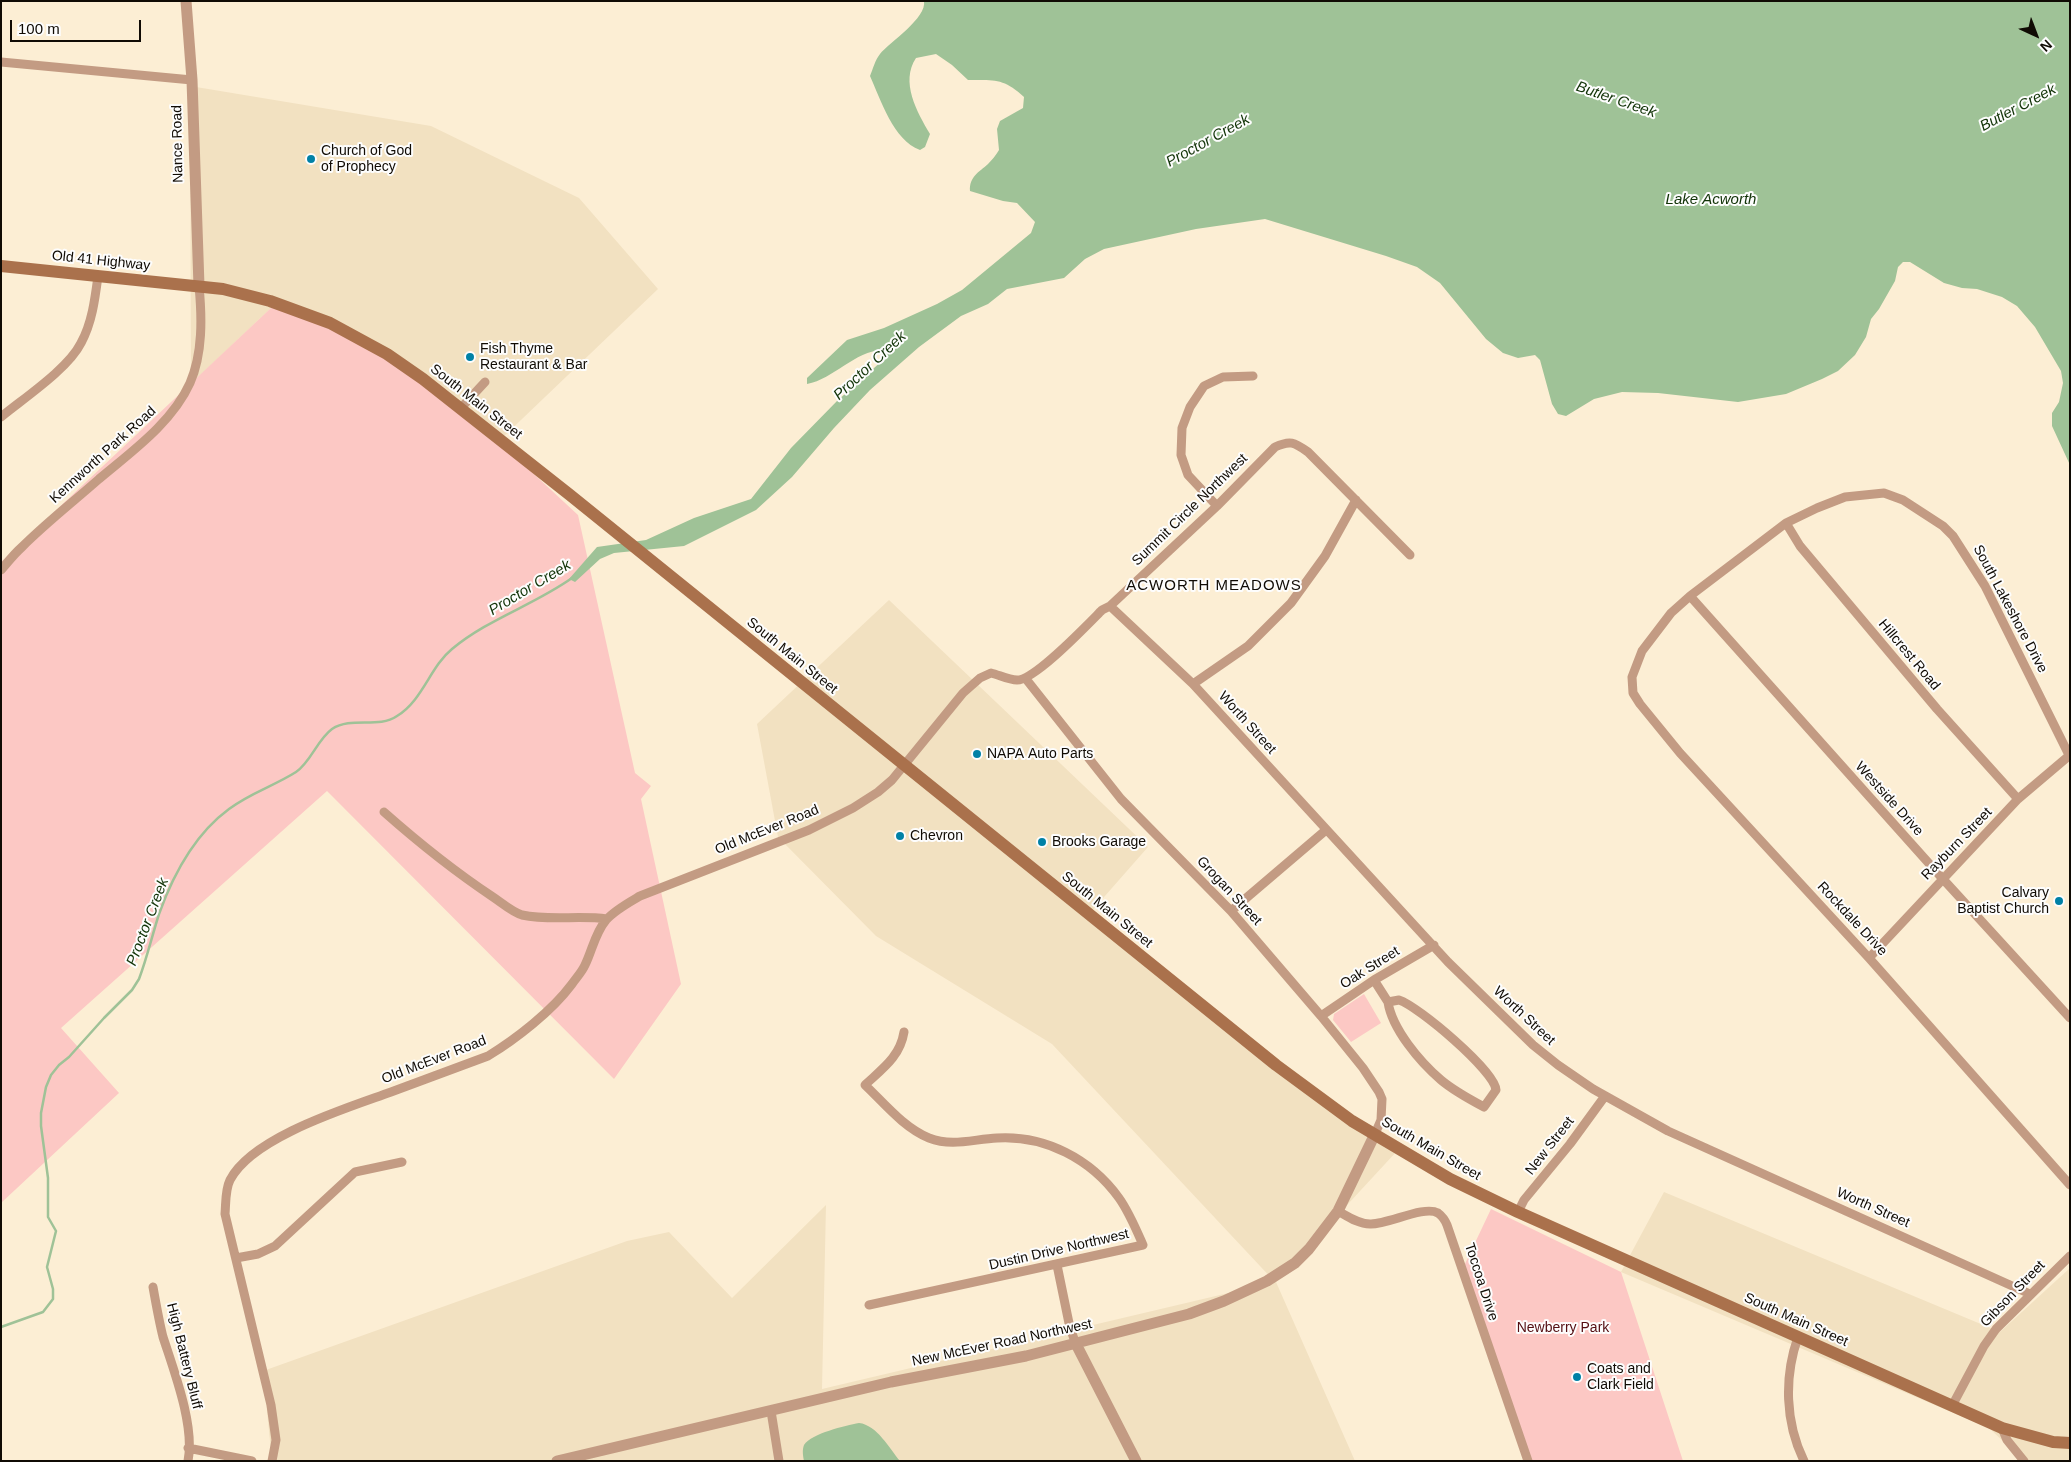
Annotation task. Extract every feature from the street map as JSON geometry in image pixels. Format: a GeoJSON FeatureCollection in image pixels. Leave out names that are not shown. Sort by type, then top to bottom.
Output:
{"type":"FeatureCollection","features":[{"type":"Feature","properties":{"kind":"main road","name":"Old 41 Highway"},"geometry":{"type":"LineString","coordinates":[[1,266],[199,286]]}},
{"type":"Feature","properties":{"kind":"main road","name":"South Main Street"},"geometry":{"type":"LineString","coordinates":[[199,286],[256,297],[291,308],[347,331],[387,354],[460,409],[618,535],[1276,1065],[1352,1121],[1450,1179],[1518,1212],[2002,1428],[2053,1442],[2070,1444]]}},
{"type":"Feature","properties":{"kind":"street","name":"Nance Road"},"geometry":{"type":"LineString","coordinates":[[186,1],[192,80],[196,259],[199,286]]}},
{"type":"Feature","properties":{"kind":"street"},"geometry":{"type":"LineString","coordinates":[[1,62],[192,80]]}},
{"type":"Feature","properties":{"kind":"street"},"geometry":{"type":"LineString","coordinates":[[1,417],[69,360],[81,344],[92,314],[98,276]]}},
{"type":"Feature","properties":{"kind":"street","name":"Kennworth Park Road"},"geometry":{"type":"LineString","coordinates":[[1,570],[22,546],[159,426],[176,406],[189,384],[196,358],[201,311],[199,286]]}},
{"type":"Feature","properties":{"kind":"street"},"geometry":{"type":"LineString","coordinates":[[1217,506],[1188,474],[1181,455],[1182,428],[1190,407],[1204,386],[1222,377],[1253,376]]}},
{"type":"Feature","properties":{"kind":"street"},"geometry":{"type":"LineString","coordinates":[[460,409],[485,382]]}},
{"type":"Feature","properties":{"kind":"street","name":"Summit Circle Northwest"},"geometry":{"type":"LineString","coordinates":[[1026,679],[1050,660],[1102,610],[1110,606],[1217,506],[1275,447],[1286,442],[1296,444],[1308,452],[1410,555]]}},
{"type":"Feature","properties":{"kind":"street","name":"South Lakeshore Drive"},"geometry":{"type":"LineString","coordinates":[[1637,665],[1642,651],[1671,613],[1690,596],[1786,523],[1845,497],[1884,492],[1903,500],[1943,526],[1953,536],[1985,586],[2069,755]]}},
{"type":"Feature","properties":{"kind":"street"},"geometry":{"type":"LineString","coordinates":[[1193,684],[1248,646],[1291,603],[1325,556],[1356,500]]}},
{"type":"Feature","properties":{"kind":"street","name":"Hillcrest Road"},"geometry":{"type":"LineString","coordinates":[[1786,523],[1806,553],[1937,709],[2018,799]]}},
{"type":"Feature","properties":{"kind":"street","name":"Westside Drive"},"geometry":{"type":"LineString","coordinates":[[1690,596],[2070,1018]]}},
{"type":"Feature","properties":{"kind":"street","name":"Worth Street"},"geometry":{"type":"LineString","coordinates":[[1110,606],[1193,684],[1448,962],[1533,1045],[1558,1065],[1605,1096],[1668,1131],[2030,1294]]}},
{"type":"Feature","properties":{"kind":"street","name":"Rockdale Drive"},"geometry":{"type":"LineString","coordinates":[[1637,665],[1632,677],[1633,693],[1654,722],[1715,792],[1869,958],[2070,1185]]}},
{"type":"Feature","properties":{"kind":"street","name":"Old McEver Road"},"geometry":{"type":"LineString","coordinates":[[272,1461],[276,1440],[271,1405],[225,1214],[226,1193],[229,1181],[248,1158],[272,1142],[334,1113],[488,1056],[503,1047],[550,1008],[571,986],[584,968],[600,929],[620,907],[640,896],[809,830],[853,808],[878,792],[904,766],[963,693],[980,678],[994,674],[1016,681],[1026,679]]}},
{"type":"Feature","properties":{"kind":"street","name":"Grogan Street"},"geometry":{"type":"LineString","coordinates":[[1026,679],[1121,799],[1231,911],[1321,1016],[1379,1092],[1383,1113],[1375,1134]]}},
{"type":"Feature","properties":{"kind":"street","name":"Rayburn Street"},"geometry":{"type":"LineString","coordinates":[[1869,958],[2018,799],[2069,755]]}},
{"type":"Feature","properties":{"kind":"street"},"geometry":{"type":"LineString","coordinates":[[384,812],[423,848],[465,879],[521,914],[590,917],[607,920]]}},
{"type":"Feature","properties":{"kind":"street"},"geometry":{"type":"LineString","coordinates":[[1231,911],[1326,830]]}},
{"type":"Feature","properties":{"kind":"street","name":"Oak Street"},"geometry":{"type":"LineString","coordinates":[[1321,1016],[1374,980],[1434,945]]}},
{"type":"Feature","properties":{"kind":"street"},"geometry":{"type":"LineString","coordinates":[[1374,980],[1388,1002],[1395,1025],[1427,1066],[1456,1091],[1484,1107],[1496,1090],[1492,1079],[1485,1071],[1462,1048],[1414,1007],[1399,1000],[1388,1002]]}},
{"type":"Feature","properties":{"kind":"street","name":"Dustin Drive Northwest"},"geometry":{"type":"LineString","coordinates":[[869,1305],[1143,1245],[1125,1207],[1114,1191],[1093,1170],[1068,1153],[1043,1143],[1017,1138],[955,1143],[942,1141],[929,1138],[902,1120],[865,1085],[895,1057],[902,1044],[904,1032]]}},
{"type":"Feature","properties":{"kind":"street","name":"New Street"},"geometry":{"type":"LineString","coordinates":[[1518,1212],[1524,1200],[1564,1152],[1605,1096]]}},
{"type":"Feature","properties":{"kind":"street","name":"New McEver Road Northwest"},"geometry":{"type":"LineString","coordinates":[[557,1461],[891,1382],[1026,1356],[1189,1314],[1224,1301],[1267,1281],[1295,1263],[1321,1234],[1338,1211],[1375,1134]]}},
{"type":"Feature","properties":{"kind":"street"},"geometry":{"type":"LineString","coordinates":[[236,1258],[258,1254],[275,1246],[355,1172],[402,1162]]}},
{"type":"Feature","properties":{"kind":"street","name":"Toccoa Drive"},"geometry":{"type":"LineString","coordinates":[[1338,1211],[1352,1219],[1369,1224],[1386,1222],[1427,1211],[1436,1212],[1443,1218],[1448,1225],[1528,1461]]}},
{"type":"Feature","properties":{"kind":"street","name":"Gibson Street"},"geometry":{"type":"LineString","coordinates":[[1952,1406],[1984,1346],[1996,1329],[2070,1256]]}},
{"type":"Feature","properties":{"kind":"street"},"geometry":{"type":"LineString","coordinates":[[1057,1265],[1070,1328],[1076,1344],[1136,1461]]}},
{"type":"Feature","properties":{"kind":"street","name":"High Battery Bluff"},"geometry":{"type":"LineString","coordinates":[[153,1287],[163,1335],[179,1382],[187,1428],[188,1461]]}},
{"type":"Feature","properties":{"kind":"street"},"geometry":{"type":"LineString","coordinates":[[1798,1337],[1790,1368],[1788,1404],[1795,1439],[1804,1461]]}},
{"type":"Feature","properties":{"kind":"street"},"geometry":{"type":"LineString","coordinates":[[771,1411],[779,1461]]}},
{"type":"Feature","properties":{"kind":"street"},"geometry":{"type":"LineString","coordinates":[[2002,1428],[2007,1440],[2024,1461]]}},
{"type":"Feature","properties":{"kind":"street"},"geometry":{"type":"LineString","coordinates":[[188,1448],[252,1461]]}},
{"type":"Feature","properties":{"kind":"shaded area"},"geometry":{"type":"Polygon","coordinates":[[[190,86],[431,126],[579,198],[658,289],[499,441],[272,307],[191,384],[190,86]]]}},
{"type":"Feature","properties":{"kind":"shaded area"},"geometry":{"type":"Polygon","coordinates":[[[889,600],[1148,847],[1090,913],[1397,1151],[1276,1282],[1355,1461],[272,1461],[263,1371],[627,1241],[669,1232],[732,1298],[826,1205],[822,1389],[1275,1282],[1052,1044],[876,936],[778,837],[757,724],[889,600]]]}},
{"type":"Feature","properties":{"kind":"shaded area"},"geometry":{"type":"Polygon","coordinates":[[[1664,1192],[2000,1332],[2070,1268],[2070,1461],[2024,1461],[1989,1428],[1621,1272],[1664,1192]]]}},
{"type":"Feature","properties":{"kind":"green space"},"geometry":{"type":"Polygon","coordinates":[[[272,307],[349,330],[480,424],[578,515],[635,773],[651,786],[641,799],[681,984],[614,1079],[327,791],[61,1028],[119,1093],[1,1203],[1,562],[272,307]]]}},
{"type":"Feature","properties":{"kind":"green space"},"geometry":{"type":"Polygon","coordinates":[[[1364,994],[1381,1023],[1351,1042],[1333,1020],[1334,1014],[1364,994]]]}},
{"type":"Feature","properties":{"kind":"green space","name":"Newberry Park"},"geometry":{"type":"Polygon","coordinates":[[[1491,1209],[1621,1272],[1683,1461],[1532,1461],[1464,1266],[1491,1209]]]}},
{"type":"Feature","properties":{"kind":"water","name":"Lake Acworth"},"geometry":{"type":"Polygon","coordinates":[[[924,1],[2070,1],[2070,465],[2052,426],[2052,413],[2059,402],[2063,383],[2061,371],[2035,327],[2017,306],[2002,297],[1977,289],[1962,288],[1944,283],[1910,262],[1903,262],[1898,267],[1895,281],[1871,319],[1866,337],[1855,355],[1838,371],[1822,379],[1786,394],[1738,402],[1658,393],[1622,392],[1594,399],[1566,416],[1558,414],[1552,404],[1540,360],[1535,355],[1518,358],[1503,353],[1486,339],[1440,283],[1417,267],[1265,219],[1196,229],[1104,249],[1085,259],[1064,278],[1007,289],[988,304],[961,316],[919,347],[870,390],[792,477],[756,510],[684,546],[614,553],[600,559],[575,582],[569,579],[597,547],[646,540],[694,518],[751,499],[791,448],[837,401],[883,360],[883,350],[863,355],[826,377],[807,384],[807,378],[847,340],[884,328],[937,304],[962,290],[1031,233],[1035,222],[1017,203],[1003,201],[970,191],[973,178],[999,150],[997,129],[1000,121],[1023,108],[1024,97],[1017,91],[998,81],[968,80],[952,65],[936,54],[916,58],[911,67],[910,87],[916,107],[930,134],[925,147],[920,150],[902,138],[889,118],[870,76],[880,54],[920,15],[924,1]]]}},
{"type":"Feature","properties":{"kind":"water"},"geometry":{"type":"Polygon","coordinates":[[[859,1423],[877,1432],[900,1461],[804,1461],[803,1447],[808,1441],[829,1431],[859,1423]]]}},
{"type":"Feature","properties":{"kind":"waterway","name":"Proctor Creek"},"geometry":{"type":"LineString","coordinates":[[1,1327],[43,1312],[53,1299],[53,1289],[47,1267],[56,1231],[48,1217],[48,1178],[41,1126],[41,1113],[46,1087],[51,1075],[59,1065],[69,1057],[132,990],[139,979],[165,899],[178,870],[196,843],[206,830],[229,809],[245,798],[288,777],[301,768],[322,739],[332,729],[348,723],[382,722],[397,716],[420,693],[444,656],[452,649],[496,620],[572,578]]}},
{"type":"Feature","properties":{"kind":"place","name":"Church of God of Prophecy"},"geometry":{"type":"Point","coordinates":[311,159]}},
{"type":"Feature","properties":{"kind":"place","name":"Fish Thyme Restaurant & Bar"},"geometry":{"type":"Point","coordinates":[470,357]}},
{"type":"Feature","properties":{"kind":"place","name":"NAPA Auto Parts"},"geometry":{"type":"Point","coordinates":[977,754]}},
{"type":"Feature","properties":{"kind":"place","name":"Chevron"},"geometry":{"type":"Point","coordinates":[900,836]}},
{"type":"Feature","properties":{"kind":"place","name":"Brooks Garage"},"geometry":{"type":"Point","coordinates":[1042,842]}},
{"type":"Feature","properties":{"kind":"place","name":"Calvary Baptist Church"},"geometry":{"type":"Point","coordinates":[2059,901]}},
{"type":"Feature","properties":{"kind":"place","name":"Coats and Clark Field"},"geometry":{"type":"Point","coordinates":[1577,1377]}},
{"type":"Feature","properties":{"kind":"district","name":"ACWORTH MEADOWS"},"geometry":{"type":"Point","coordinates":[1214,586]}},
{"type":"Feature","properties":{"kind":"water label","name":"Butler Creek"},"geometry":{"type":"Point","coordinates":[1616,100]}},
{"type":"Feature","properties":{"kind":"water label","name":"Butler Creek"},"geometry":{"type":"Point","coordinates":[2018,108]}}]}
